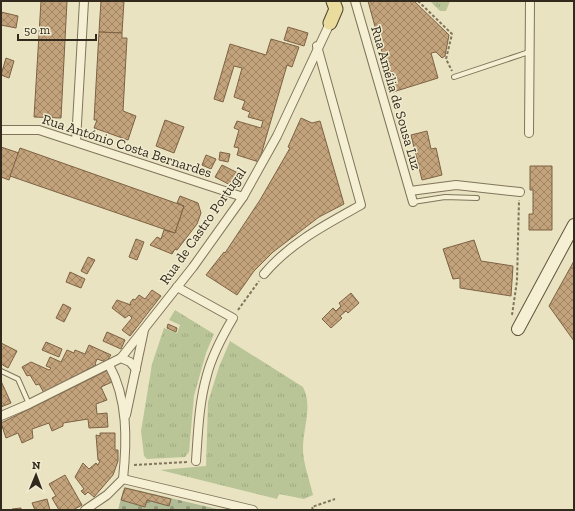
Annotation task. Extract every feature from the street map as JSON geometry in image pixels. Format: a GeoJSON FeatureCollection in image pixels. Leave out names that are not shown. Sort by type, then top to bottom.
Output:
{"type":"FeatureCollection","features":[{"type":"Feature","properties":{"kind":"main road"},"geometry":{"type":"LineString","coordinates":[[330,23],[334,5]]}},
{"type":"Feature","properties":{"kind":"street"},"geometry":{"type":"LineString","coordinates":[[76,141],[84,1]]}},
{"type":"Feature","properties":{"kind":"street","name":"Rua Amélia de Sousa Luz"},"geometry":{"type":"LineString","coordinates":[[355,1],[413,202]]}},
{"type":"Feature","properties":{"kind":"street"},"geometry":{"type":"LineString","coordinates":[[529,133],[530,1]]}},
{"type":"Feature","properties":{"kind":"street","name":"Rua de Castro Portugal"},"geometry":{"type":"LineString","coordinates":[[1,416],[29,404],[121,358],[193,267],[243,197],[277,136],[330,23]]}},
{"type":"Feature","properties":{"kind":"street"},"geometry":{"type":"LineString","coordinates":[[264,274],[278,257],[298,242],[319,228],[361,206],[318,46]]}},
{"type":"Feature","properties":{"kind":"street","name":"Rua António Costa Bernardes"},"geometry":{"type":"LineString","coordinates":[[1,130],[39,130],[243,197]]}},
{"type":"Feature","properties":{"kind":"street"},"geometry":{"type":"LineString","coordinates":[[410,191],[456,185],[520,192]]}},
{"type":"Feature","properties":{"kind":"street"},"geometry":{"type":"LineString","coordinates":[[515,324],[574,225]]}},
{"type":"Feature","properties":{"kind":"street"},"geometry":{"type":"LineString","coordinates":[[177,286],[233,318],[223,334],[207,374],[201,402],[196,461]]}},
{"type":"Feature","properties":{"kind":"street"},"geometry":{"type":"LineString","coordinates":[[85,510],[107,495],[123,479],[125,418],[144,330]]}},
{"type":"Feature","properties":{"kind":"street"},"geometry":{"type":"LineString","coordinates":[[121,358],[130,362],[136,369]]}},
{"type":"Feature","properties":{"kind":"street"},"geometry":{"type":"LineString","coordinates":[[109,365],[118,380],[125,418]]}},
{"type":"Feature","properties":{"kind":"street"},"geometry":{"type":"LineString","coordinates":[[123,479],[253,510]]}},
{"type":"Feature","properties":{"kind":"lane"},"geometry":{"type":"LineString","coordinates":[[454,77],[530,52]]}},
{"type":"Feature","properties":{"kind":"lane"},"geometry":{"type":"LineString","coordinates":[[413,202],[445,197],[477,198]]}},
{"type":"Feature","properties":{"kind":"lane"},"geometry":{"type":"LineString","coordinates":[[1,371],[18,379],[29,404]]}},
{"type":"Feature","properties":{"kind":"path"},"geometry":{"type":"LineString","coordinates":[[418,1],[452,34],[446,59],[454,77]]}},
{"type":"Feature","properties":{"kind":"path"},"geometry":{"type":"LineString","coordinates":[[515,324],[520,192]]}},
{"type":"Feature","properties":{"kind":"path"},"geometry":{"type":"LineString","coordinates":[[233,318],[264,274]]}},
{"type":"Feature","properties":{"kind":"path"},"geometry":{"type":"LineString","coordinates":[[124,466],[196,461]]}},
{"type":"Feature","properties":{"kind":"path"},"geometry":{"type":"LineString","coordinates":[[312,510],[312,507],[335,499]]}},
{"type":"Feature","properties":{"kind":"green space"},"geometry":{"type":"Polygon","coordinates":[[[430,1],[450,1],[446,11],[440,11],[430,1]]]}},
{"type":"Feature","properties":{"kind":"green space"},"geometry":{"type":"Polygon","coordinates":[[[175,310],[214,334],[206,353],[194,396],[189,452],[185,457],[147,459],[144,456],[141,431],[152,364],[164,328],[177,333],[180,325],[169,320],[175,310]]]}},
{"type":"Feature","properties":{"kind":"green space"},"geometry":{"type":"Polygon","coordinates":[[[230,341],[303,387],[307,402],[307,417],[303,441],[303,454],[313,495],[304,499],[279,494],[277,499],[160,470],[206,466],[208,402],[219,367],[230,341]]]}},
{"type":"Feature","properties":{"kind":"green space"},"geometry":{"type":"Polygon","coordinates":[[[124,487],[221,510],[118,510],[124,487]]]}},
{"type":"Feature","properties":{"kind":"building"},"geometry":{"type":"Polygon","coordinates":[[[41,1],[67,1],[61,118],[34,117],[41,1]]]}},
{"type":"Feature","properties":{"kind":"building"},"geometry":{"type":"Polygon","coordinates":[[[101,1],[124,1],[122,33],[99,32],[101,1]]]}},
{"type":"Feature","properties":{"kind":"building"},"geometry":{"type":"Polygon","coordinates":[[[368,1],[414,1],[449,35],[445,56],[442,58],[436,52],[431,53],[438,78],[393,92],[368,1]]]}},
{"type":"Feature","properties":{"kind":"building"},"geometry":{"type":"Polygon","coordinates":[[[1,12],[18,16],[16,28],[1,25],[1,12]]]}},
{"type":"Feature","properties":{"kind":"building"},"geometry":{"type":"Polygon","coordinates":[[[288,27],[308,33],[304,46],[284,40],[288,27]]]}},
{"type":"Feature","properties":{"kind":"building"},"geometry":{"type":"Polygon","coordinates":[[[99,32],[122,33],[122,38],[127,38],[123,111],[136,116],[128,140],[94,128],[97,120],[94,120],[99,32]]]}},
{"type":"Feature","properties":{"kind":"building"},"geometry":{"type":"Polygon","coordinates":[[[271,39],[299,47],[292,67],[287,65],[259,162],[237,155],[239,148],[234,147],[239,130],[234,128],[237,121],[261,128],[263,121],[248,117],[250,112],[242,109],[245,101],[234,97],[242,68],[234,66],[223,102],[214,99],[230,44],[266,55],[271,39]]]}},
{"type":"Feature","properties":{"kind":"building"},"geometry":{"type":"Polygon","coordinates":[[[6,58],[14,61],[9,78],[1,75],[6,58]]]}},
{"type":"Feature","properties":{"kind":"building"},"geometry":{"type":"Polygon","coordinates":[[[301,118],[312,123],[320,121],[344,204],[319,217],[273,252],[254,271],[237,295],[206,275],[224,252],[225,253],[260,200],[290,148],[288,147],[301,118]]]}},
{"type":"Feature","properties":{"kind":"building"},"geometry":{"type":"Polygon","coordinates":[[[165,120],[184,127],[174,153],[156,146],[165,120]]]}},
{"type":"Feature","properties":{"kind":"building"},"geometry":{"type":"Polygon","coordinates":[[[427,131],[431,149],[436,148],[442,175],[422,180],[411,135],[427,131]]]}},
{"type":"Feature","properties":{"kind":"building"},"geometry":{"type":"Polygon","coordinates":[[[1,147],[19,153],[9,180],[1,177],[1,147]]]}},
{"type":"Feature","properties":{"kind":"building"},"geometry":{"type":"Polygon","coordinates":[[[20,148],[184,206],[175,233],[10,176],[20,148]]]}},
{"type":"Feature","properties":{"kind":"building"},"geometry":{"type":"Polygon","coordinates":[[[220,152],[230,154],[228,162],[219,160],[220,152]]]}},
{"type":"Feature","properties":{"kind":"building"},"geometry":{"type":"Polygon","coordinates":[[[206,155],[216,159],[211,169],[202,165],[206,155]]]}},
{"type":"Feature","properties":{"kind":"building"},"geometry":{"type":"Polygon","coordinates":[[[222,165],[240,174],[234,187],[215,177],[222,165]]]}},
{"type":"Feature","properties":{"kind":"building"},"geometry":{"type":"Polygon","coordinates":[[[530,166],[552,166],[552,230],[529,230],[529,214],[533,214],[533,190],[530,190],[530,166]]]}},
{"type":"Feature","properties":{"kind":"building"},"geometry":{"type":"Polygon","coordinates":[[[180,196],[198,203],[201,213],[197,224],[177,250],[175,249],[172,254],[150,245],[157,237],[161,239],[164,230],[175,233],[184,206],[177,203],[180,196]]]}},
{"type":"Feature","properties":{"kind":"building"},"geometry":{"type":"Polygon","coordinates":[[[136,239],[144,242],[137,260],[129,257],[136,239]]]}},
{"type":"Feature","properties":{"kind":"building"},"geometry":{"type":"Polygon","coordinates":[[[474,240],[481,261],[513,266],[511,296],[460,288],[460,278],[453,279],[443,249],[474,240]]]}},
{"type":"Feature","properties":{"kind":"building"},"geometry":{"type":"Polygon","coordinates":[[[88,257],[95,260],[87,274],[81,271],[88,257]]]}},
{"type":"Feature","properties":{"kind":"building"},"geometry":{"type":"Polygon","coordinates":[[[574,261],[574,341],[549,306],[574,261]]]}},
{"type":"Feature","properties":{"kind":"building"},"geometry":{"type":"Polygon","coordinates":[[[70,272],[85,279],[81,288],[66,282],[70,272]]]}},
{"type":"Feature","properties":{"kind":"building"},"geometry":{"type":"Polygon","coordinates":[[[152,290],[161,296],[130,336],[122,330],[132,318],[129,315],[125,318],[112,308],[117,300],[131,305],[130,303],[133,299],[135,300],[139,295],[145,299],[152,290]]]}},
{"type":"Feature","properties":{"kind":"building"},"geometry":{"type":"Polygon","coordinates":[[[351,293],[359,303],[348,313],[346,311],[340,316],[342,318],[331,328],[322,319],[333,308],[336,311],[341,306],[339,303],[351,293]]]}},
{"type":"Feature","properties":{"kind":"building"},"geometry":{"type":"Polygon","coordinates":[[[63,304],[71,308],[64,322],[56,318],[63,304]]]}},
{"type":"Feature","properties":{"kind":"building"},"geometry":{"type":"Polygon","coordinates":[[[168,324],[177,328],[176,332],[167,328],[168,324]]]}},
{"type":"Feature","properties":{"kind":"building"},"geometry":{"type":"Polygon","coordinates":[[[107,332],[125,340],[121,349],[103,341],[107,332]]]}},
{"type":"Feature","properties":{"kind":"building"},"geometry":{"type":"Polygon","coordinates":[[[46,342],[62,349],[59,357],[42,350],[46,342]]]}},
{"type":"Feature","properties":{"kind":"building"},"geometry":{"type":"Polygon","coordinates":[[[1,343],[17,351],[8,368],[1,364],[1,343]]]}},
{"type":"Feature","properties":{"kind":"building"},"geometry":{"type":"Polygon","coordinates":[[[89,345],[111,355],[106,362],[97,359],[96,365],[44,393],[39,384],[36,385],[30,375],[27,376],[22,367],[31,362],[49,370],[51,368],[46,366],[50,357],[61,362],[67,350],[74,353],[75,350],[85,354],[89,345]]]}},
{"type":"Feature","properties":{"kind":"building"},"geometry":{"type":"Polygon","coordinates":[[[108,370],[112,382],[101,387],[107,400],[96,404],[97,414],[107,413],[108,427],[89,428],[88,419],[63,423],[63,426],[52,431],[49,423],[32,429],[33,438],[22,443],[18,433],[6,438],[1,423],[108,370]]]}},
{"type":"Feature","properties":{"kind":"building"},"geometry":{"type":"Polygon","coordinates":[[[1,381],[11,403],[1,407],[1,381]]]}},
{"type":"Feature","properties":{"kind":"building"},"geometry":{"type":"Polygon","coordinates":[[[100,433],[115,433],[115,450],[118,450],[118,461],[113,475],[94,497],[88,492],[85,495],[81,491],[84,489],[75,477],[83,463],[89,469],[96,463],[98,465],[100,461],[98,460],[96,435],[100,436],[100,433]]]}},
{"type":"Feature","properties":{"kind":"building"},"geometry":{"type":"Polygon","coordinates":[[[65,475],[82,505],[73,510],[59,510],[52,498],[56,496],[49,484],[65,475]]]}},
{"type":"Feature","properties":{"kind":"building"},"geometry":{"type":"Polygon","coordinates":[[[125,488],[171,499],[169,506],[147,500],[145,507],[121,500],[125,488]]]}},
{"type":"Feature","properties":{"kind":"building"},"geometry":{"type":"Polygon","coordinates":[[[47,499],[50,510],[35,510],[32,503],[47,499]]]}},
{"type":"Feature","properties":{"kind":"building"},"geometry":{"type":"Polygon","coordinates":[[[21,508],[21,510],[12,510],[12,509],[21,508]]]}}]}
